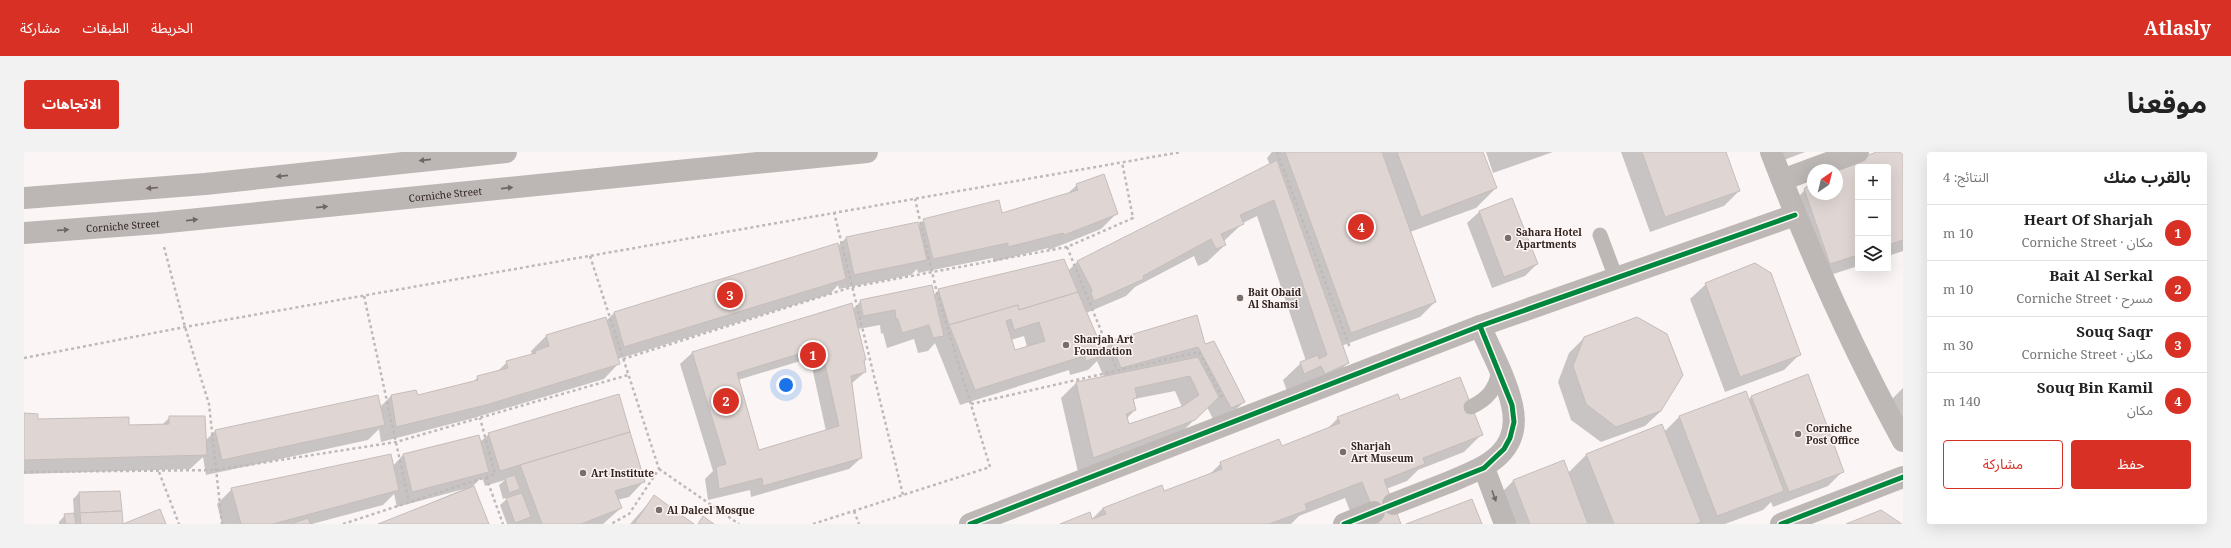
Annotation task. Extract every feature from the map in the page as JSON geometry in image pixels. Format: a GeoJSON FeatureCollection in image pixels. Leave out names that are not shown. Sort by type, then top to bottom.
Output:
{"type":"FeatureCollection","features":[{"type":"Feature","properties":{"kind":"main road"},"geometry":{"type":"LineString","coordinates":[[24,198],[205,184],[506,152]]}},
{"type":"Feature","properties":{"kind":"main road","name":"Corniche Street"},"geometry":{"type":"LineString","coordinates":[[24,233],[158,223],[867,152]]}},
{"type":"Feature","properties":{"kind":"street"},"geometry":{"type":"LineString","coordinates":[[1771,152],[1795,215],[1839,316],[1903,441]]}},
{"type":"Feature","properties":{"kind":"street"},"geometry":{"type":"LineString","coordinates":[[1782,180],[1858,152]]}},
{"type":"Feature","properties":{"kind":"street"},"geometry":{"type":"LineString","coordinates":[[970,524],[1360,374],[1480,326],[1795,215]]}},
{"type":"Feature","properties":{"kind":"street"},"geometry":{"type":"LineString","coordinates":[[1344,524],[1484,468],[1504,449],[1510,438],[1514,422],[1512,405],[1480,326]]}},
{"type":"Feature","properties":{"kind":"street"},"geometry":{"type":"LineString","coordinates":[[1484,468],[1505,524]]}},
{"type":"Feature","properties":{"kind":"street"},"geometry":{"type":"LineString","coordinates":[[1780,524],[1903,476]]}},
{"type":"Feature","properties":{"kind":"lane"},"geometry":{"type":"LineString","coordinates":[[1600,235],[1616,278]]}},
{"type":"Feature","properties":{"kind":"lane"},"geometry":{"type":"LineString","coordinates":[[1471,407],[1488,396],[1494,389],[1499,370]]}},
{"type":"Feature","properties":{"kind":"path"},"geometry":{"type":"LineString","coordinates":[[24,358],[184,327],[1181,152]]}},
{"type":"Feature","properties":{"kind":"path"},"geometry":{"type":"LineString","coordinates":[[1277,152],[1360,374]]}},
{"type":"Feature","properties":{"kind":"path"},"geometry":{"type":"LineString","coordinates":[[623,359],[852,287],[1066,247],[1133,218],[1122,162]]}},
{"type":"Feature","properties":{"kind":"path"},"geometry":{"type":"LineString","coordinates":[[813,524],[990,467],[932,272],[915,199]]}},
{"type":"Feature","properties":{"kind":"path"},"geometry":{"type":"LineString","coordinates":[[834,212],[904,495]]}},
{"type":"Feature","properties":{"kind":"path"},"geometry":{"type":"LineString","coordinates":[[158,223],[184,327],[209,404],[222,524]]}},
{"type":"Feature","properties":{"kind":"path"},"geometry":{"type":"LineString","coordinates":[[1066,247],[1117,370]]}},
{"type":"Feature","properties":{"kind":"path"},"geometry":{"type":"LineString","coordinates":[[590,256],[659,469],[739,524]]}},
{"type":"Feature","properties":{"kind":"path"},"geometry":{"type":"LineString","coordinates":[[364,296],[409,502]]}},
{"type":"Feature","properties":{"kind":"path"},"geometry":{"type":"LineString","coordinates":[[971,404],[1199,352],[1235,422]]}},
{"type":"Feature","properties":{"kind":"path"},"geometry":{"type":"LineString","coordinates":[[24,472],[159,472],[216,470],[396,442],[628,375]]}},
{"type":"Feature","properties":{"kind":"path"},"geometry":{"type":"LineString","coordinates":[[343,524],[495,474],[480,418]]}},
{"type":"Feature","properties":{"kind":"path"},"geometry":{"type":"LineString","coordinates":[[612,524],[629,514],[659,469]]}},
{"type":"Feature","properties":{"kind":"path"},"geometry":{"type":"LineString","coordinates":[[159,472],[179,524]]}},
{"type":"Feature","properties":{"kind":"path"},"geometry":{"type":"LineString","coordinates":[[486,477],[503,524]]}},
{"type":"Feature","properties":{"kind":"path"},"geometry":{"type":"LineString","coordinates":[[854,511],[859,524]]}},
{"type":"Feature","properties":{"kind":"building"},"geometry":{"type":"Polygon","coordinates":[[[1285,152],[1382,152],[1436,302],[1351,333],[1285,152]]]}},
{"type":"Feature","properties":{"kind":"building"},"geometry":{"type":"Polygon","coordinates":[[[1397,152],[1483,152],[1497,188],[1421,217],[1397,152]]]}},
{"type":"Feature","properties":{"kind":"building"},"geometry":{"type":"Polygon","coordinates":[[[1642,152],[1726,152],[1740,191],[1665,217],[1642,152]]]}},
{"type":"Feature","properties":{"kind":"building"},"geometry":{"type":"Polygon","coordinates":[[[1877,152],[1903,152],[1903,240],[1891,244],[1891,164],[1855,164],[1855,256],[1830,264],[1808,200],[1843,200],[1843,164],[1840,164],[1877,152]]]}},
{"type":"Feature","properties":{"kind":"building"},"geometry":{"type":"Polygon","coordinates":[[[1277,160],[1349,363],[1325,374],[1321,366],[1304,374],[1300,362],[1318,355],[1319,359],[1327,355],[1274,200],[1240,215],[1244,224],[1221,234],[1226,245],[1216,249],[1211,239],[1143,276],[1144,279],[1094,301],[1091,294],[1092,290],[1077,261],[1277,160]]]}},
{"type":"Feature","properties":{"kind":"building"},"geometry":{"type":"Polygon","coordinates":[[[1104,174],[1118,214],[1064,235],[1063,233],[1008,247],[1008,243],[933,259],[923,219],[999,200],[1002,213],[1078,190],[1076,184],[1104,174]]]}},
{"type":"Feature","properties":{"kind":"building"},"geometry":{"type":"Polygon","coordinates":[[[1807,186],[1807,198],[1804,189],[1807,186]]]}},
{"type":"Feature","properties":{"kind":"building","name":"Sahara Hotel Apartments"},"geometry":{"type":"Polygon","coordinates":[[[1512,198],[1538,264],[1504,277],[1479,211],[1512,198]]]}},
{"type":"Feature","properties":{"kind":"building"},"geometry":{"type":"Polygon","coordinates":[[[918,222],[927,260],[854,275],[846,237],[918,222]]]}},
{"type":"Feature","properties":{"kind":"building"},"geometry":{"type":"Polygon","coordinates":[[[838,243],[846,279],[624,347],[614,312],[838,243]]]}},
{"type":"Feature","properties":{"kind":"building"},"geometry":{"type":"Polygon","coordinates":[[[1064,259],[1078,292],[1019,310],[1018,305],[949,325],[938,289],[1064,259]]]}},
{"type":"Feature","properties":{"kind":"building"},"geometry":{"type":"Polygon","coordinates":[[[1755,263],[1771,273],[1801,355],[1740,377],[1705,283],[1755,263]]]}},
{"type":"Feature","properties":{"kind":"building"},"geometry":{"type":"Polygon","coordinates":[[[932,285],[944,336],[933,338],[929,325],[902,333],[898,319],[896,319],[895,310],[863,316],[860,300],[932,285]]]}},
{"type":"Feature","properties":{"kind":"building","name":"Sharjah Art Foundation"},"geometry":{"type":"Polygon","coordinates":[[[1078,292],[1105,355],[1086,361],[1084,356],[975,390],[949,325],[1018,305],[1019,310],[1078,292]],[[1011,319],[1006,321],[1015,350],[1045,341],[1039,322],[1014,330],[1011,319]]]}},
{"type":"Feature","properties":{"kind":"building"},"geometry":{"type":"Polygon","coordinates":[[[852,303],[866,360],[864,360],[866,372],[851,376],[862,458],[763,486],[762,478],[719,489],[716,467],[726,464],[692,352],[852,303]],[[821,347],[737,373],[759,450],[839,426],[821,347]]]}},
{"type":"Feature","properties":{"kind":"building"},"geometry":{"type":"Polygon","coordinates":[[[1197,315],[1205,344],[1214,341],[1245,402],[1231,408],[1198,347],[1121,368],[1110,341],[1197,315]]]}},
{"type":"Feature","properties":{"kind":"building"},"geometry":{"type":"Polygon","coordinates":[[[606,317],[620,364],[486,405],[396,427],[391,395],[416,390],[418,395],[478,380],[477,376],[508,368],[506,361],[536,353],[535,351],[549,346],[546,335],[606,317]]]}},
{"type":"Feature","properties":{"kind":"building"},"geometry":{"type":"Polygon","coordinates":[[[1637,317],[1667,334],[1683,375],[1661,411],[1616,427],[1586,404],[1573,366],[1584,337],[1637,317]]]}},
{"type":"Feature","properties":{"kind":"building"},"geometry":{"type":"Polygon","coordinates":[[[1198,357],[1219,397],[1195,420],[1093,458],[1076,382],[1198,357]],[[1190,376],[1135,388],[1137,398],[1133,399],[1136,410],[1126,414],[1129,424],[1183,406],[1199,395],[1190,376]]]}},
{"type":"Feature","properties":{"kind":"building","name":"Corniche Post Office"},"geometry":{"type":"Polygon","coordinates":[[[1808,374],[1844,472],[1789,492],[1751,396],[1808,374]]]}},
{"type":"Feature","properties":{"kind":"building","name":"Sharjah Art Museum"},"geometry":{"type":"Polygon","coordinates":[[[1460,377],[1483,435],[1423,458],[1425,464],[1384,480],[1401,524],[1379,524],[1362,482],[1305,504],[1307,510],[1269,524],[1060,524],[1090,512],[1092,519],[1106,514],[1103,508],[1162,485],[1164,491],[1222,469],[1220,462],[1279,439],[1282,446],[1340,423],[1337,417],[1398,394],[1400,400],[1460,377]]]}},
{"type":"Feature","properties":{"kind":"building"},"geometry":{"type":"Polygon","coordinates":[[[1746,391],[1784,491],[1717,516],[1679,416],[1746,391]]]}},
{"type":"Feature","properties":{"kind":"building"},"geometry":{"type":"Polygon","coordinates":[[[619,394],[630,432],[500,471],[488,433],[619,394]]]}},
{"type":"Feature","properties":{"kind":"building"},"geometry":{"type":"Polygon","coordinates":[[[378,395],[385,425],[222,460],[215,430],[378,395]]]}},
{"type":"Feature","properties":{"kind":"building"},"geometry":{"type":"Polygon","coordinates":[[[24,413],[38,414],[38,419],[129,417],[129,425],[169,424],[169,416],[205,416],[207,455],[24,460],[24,413]]]}},
{"type":"Feature","properties":{"kind":"building"},"geometry":{"type":"Polygon","coordinates":[[[1662,424],[1701,522],[1696,524],[1614,524],[1586,454],[1662,424]]]}},
{"type":"Feature","properties":{"kind":"building","name":"Art Institute"},"geometry":{"type":"Polygon","coordinates":[[[630,432],[645,482],[615,491],[622,508],[581,524],[542,524],[520,465],[630,432]]]}},
{"type":"Feature","properties":{"kind":"building"},"geometry":{"type":"Polygon","coordinates":[[[479,435],[489,472],[412,492],[403,454],[479,435]]]}},
{"type":"Feature","properties":{"kind":"building"},"geometry":{"type":"Polygon","coordinates":[[[391,454],[399,490],[273,524],[241,524],[231,488],[391,454]]]}},
{"type":"Feature","properties":{"kind":"building"},"geometry":{"type":"Polygon","coordinates":[[[1564,460],[1588,524],[1530,524],[1513,480],[1564,460]]]}},
{"type":"Feature","properties":{"kind":"building"},"geometry":{"type":"Polygon","coordinates":[[[515,475],[520,489],[509,493],[505,478],[515,475]]]}},
{"type":"Feature","properties":{"kind":"building"},"geometry":{"type":"Polygon","coordinates":[[[474,486],[489,524],[378,524],[474,486]]]}},
{"type":"Feature","properties":{"kind":"building"},"geometry":{"type":"Polygon","coordinates":[[[120,491],[122,511],[80,513],[79,492],[120,491]]]}},
{"type":"Feature","properties":{"kind":"building"},"geometry":{"type":"Polygon","coordinates":[[[522,493],[531,517],[515,523],[506,498],[522,493]]]}},
{"type":"Feature","properties":{"kind":"building","name":"Al Daleel Mosque"},"geometry":{"type":"Polygon","coordinates":[[[654,495],[694,524],[634,524],[654,495]]]}},
{"type":"Feature","properties":{"kind":"building"},"geometry":{"type":"Polygon","coordinates":[[[1472,499],[1482,524],[1406,524],[1472,499]]]}},
{"type":"Feature","properties":{"kind":"building"},"geometry":{"type":"Polygon","coordinates":[[[160,509],[166,524],[123,524],[160,509]]]}},
{"type":"Feature","properties":{"kind":"building"},"geometry":{"type":"Polygon","coordinates":[[[1881,510],[1902,524],[1846,524],[1881,510]]]}},
{"type":"Feature","properties":{"kind":"building"},"geometry":{"type":"Polygon","coordinates":[[[122,511],[123,524],[81,524],[80,513],[122,511]]]}},
{"type":"Feature","properties":{"kind":"building"},"geometry":{"type":"Polygon","coordinates":[[[74,513],[76,524],[66,524],[64,514],[74,513]]]}},
{"type":"Feature","properties":{"kind":"building","name":"Al Daleel Mosque"},"geometry":{"type":"Polygon","coordinates":[[[703,516],[714,524],[698,524],[703,516]]]}},
{"type":"Feature","properties":{"kind":"building"},"geometry":{"type":"Polygon","coordinates":[[[308,518],[310,523],[313,524],[291,524],[308,518]]]}},
{"type":"Feature","properties":{"kind":"cycle path"},"geometry":{"type":"LineString","coordinates":[[970,524],[1480,326],[1795,215]]}},
{"type":"Feature","properties":{"kind":"cycle path"},"geometry":{"type":"LineString","coordinates":[[1344,524],[1484,468],[1504,449],[1510,438],[1514,422],[1512,405],[1480,326]]}},
{"type":"Feature","properties":{"kind":"cycle path"},"geometry":{"type":"LineString","coordinates":[[1781,524],[1903,477]]}},
{"type":"Feature","properties":{"kind":"place","name":"Souq Bin Kamil"},"geometry":{"type":"Point","coordinates":[1361,227]}},
{"type":"Feature","properties":{"kind":"place","name":"Sahara Hotel Apartments"},"geometry":{"type":"Point","coordinates":[1508,238]}},
{"type":"Feature","properties":{"kind":"place","name":"Souq Saqr"},"geometry":{"type":"Point","coordinates":[730,295]}},
{"type":"Feature","properties":{"kind":"place","name":"Bait Obaid Al Shamsi"},"geometry":{"type":"Point","coordinates":[1240,298]}},
{"type":"Feature","properties":{"kind":"place","name":"Sharjah Art Foundation"},"geometry":{"type":"Point","coordinates":[1066,345]}},
{"type":"Feature","properties":{"kind":"place","name":"Heart Of Sharjah"},"geometry":{"type":"Point","coordinates":[813,355]}},
{"type":"Feature","properties":{"kind":"place","name":"Bait Al Serkal"},"geometry":{"type":"Point","coordinates":[726,401]}},
{"type":"Feature","properties":{"kind":"place","name":"Corniche Post Office"},"geometry":{"type":"Point","coordinates":[1798,434]}},
{"type":"Feature","properties":{"kind":"place","name":"Sharjah Art Museum"},"geometry":{"type":"Point","coordinates":[1343,452]}},
{"type":"Feature","properties":{"kind":"place","name":"Art Institute"},"geometry":{"type":"Point","coordinates":[583,473]}},
{"type":"Feature","properties":{"kind":"place","name":"Al Daleel Mosque"},"geometry":{"type":"Point","coordinates":[659,510]}}]}
